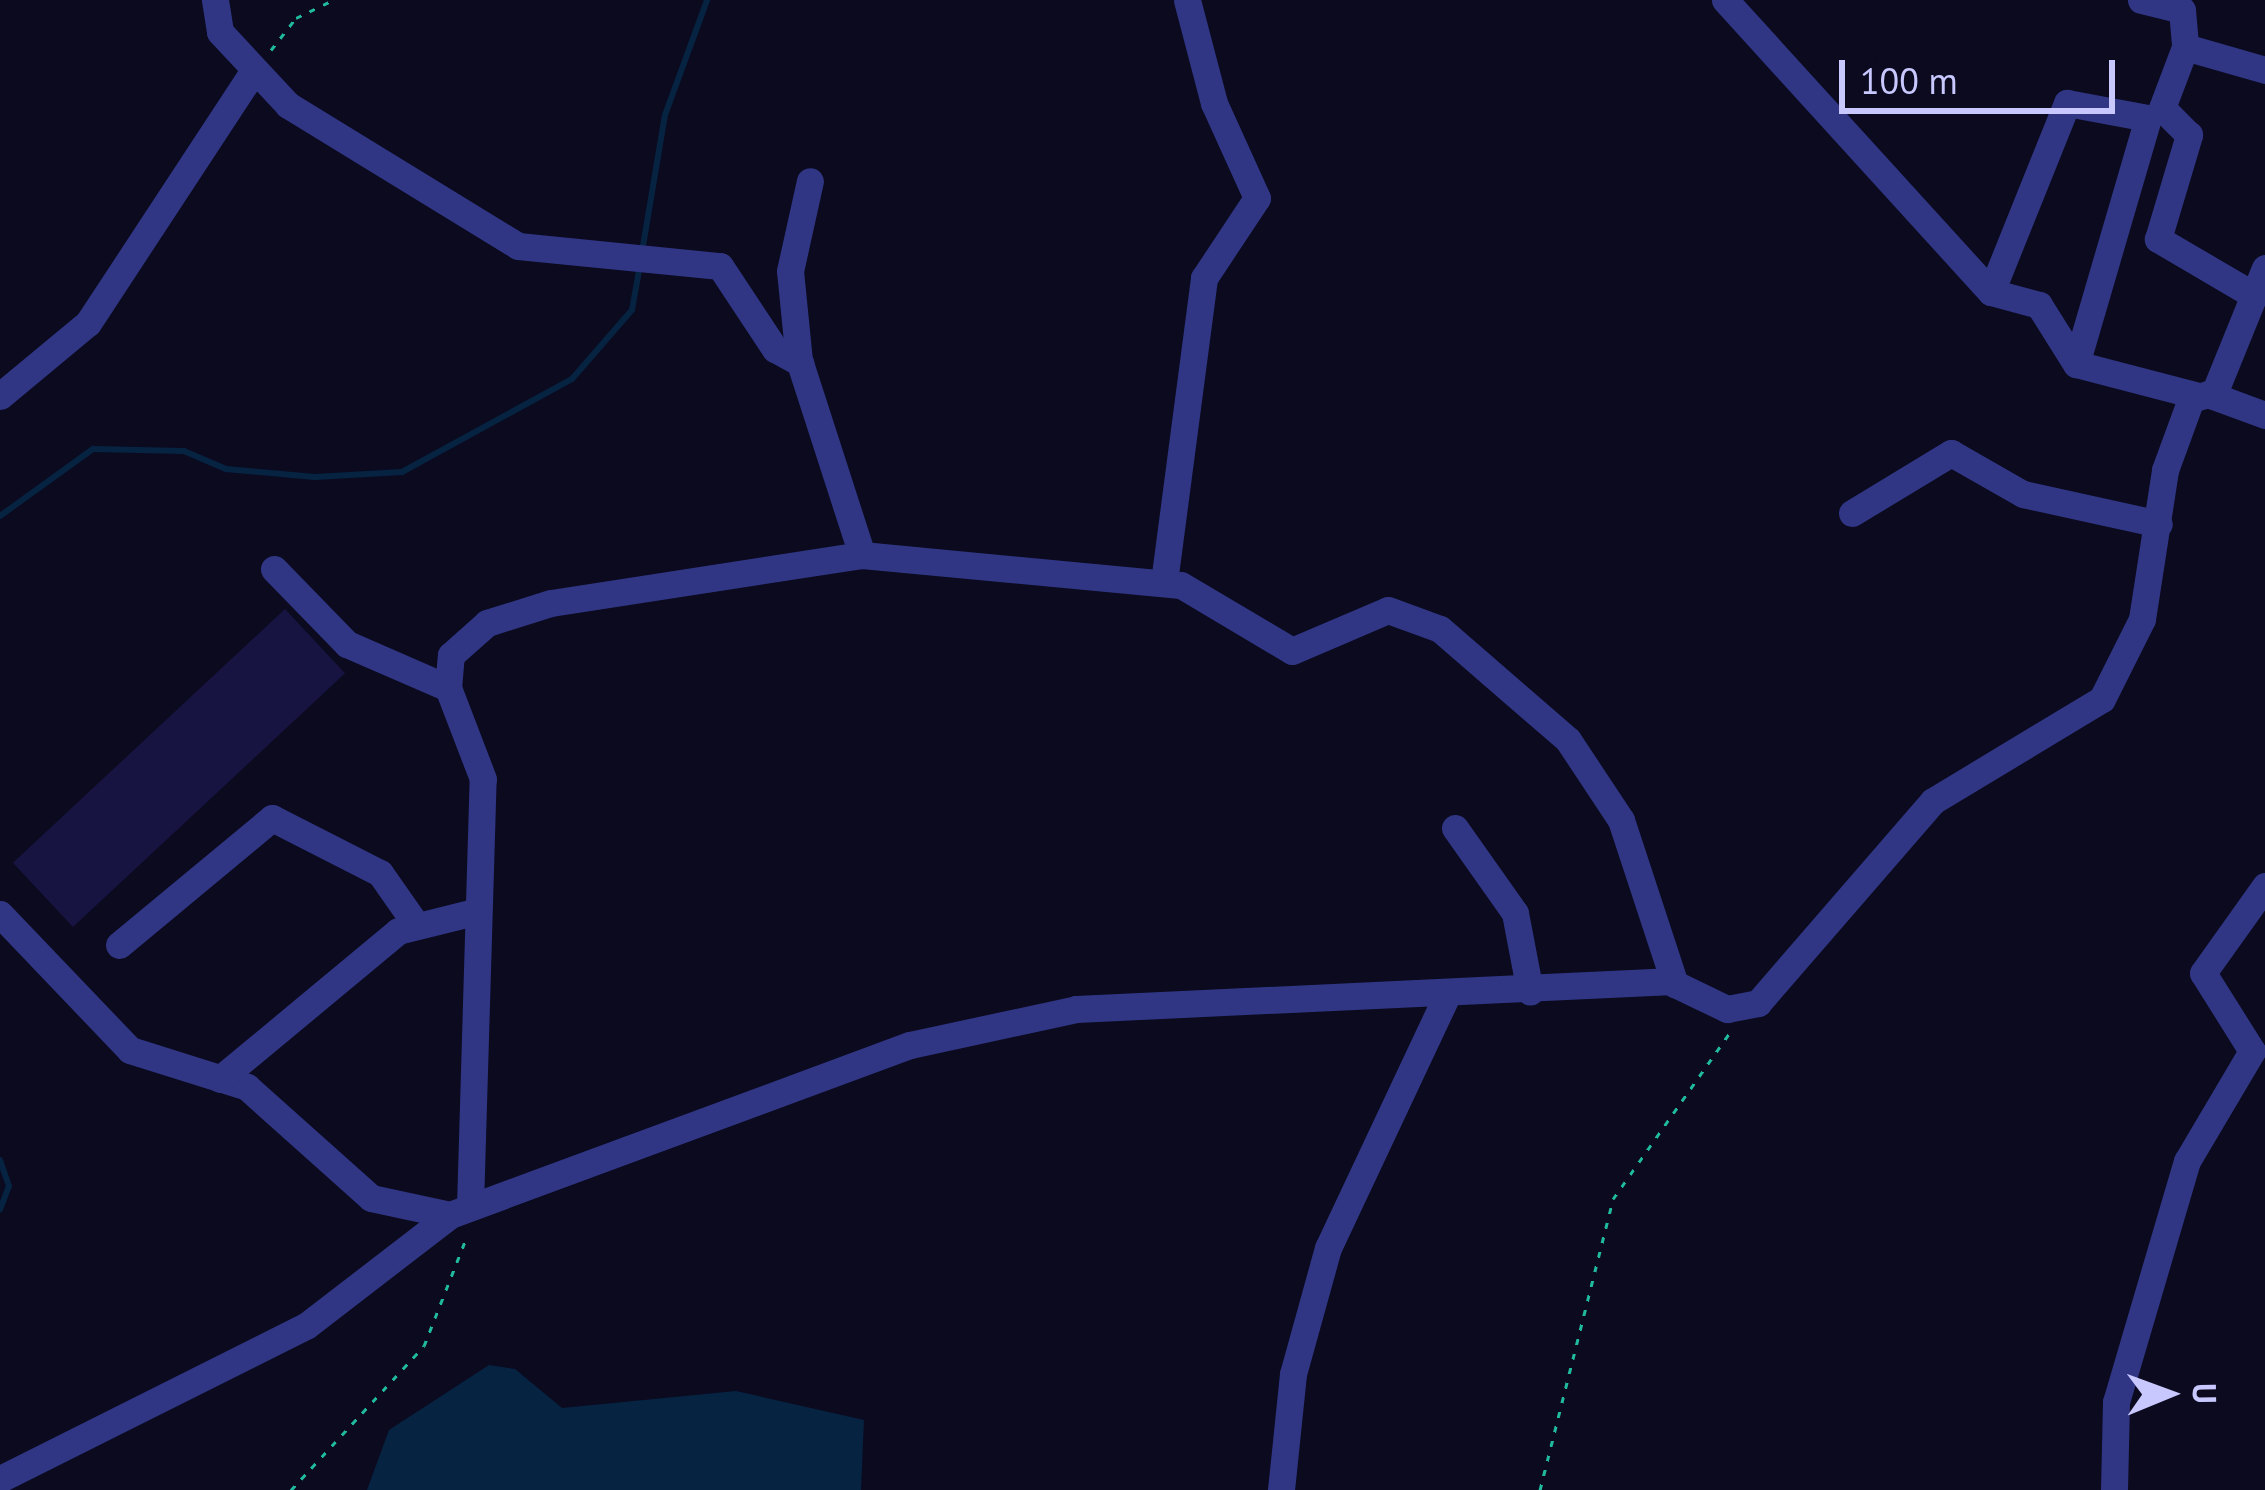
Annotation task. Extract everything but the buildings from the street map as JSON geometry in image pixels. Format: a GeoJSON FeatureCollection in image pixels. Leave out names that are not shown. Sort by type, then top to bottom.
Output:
{"type":"FeatureCollection","features":[{"type":"Feature","properties":{"kind":"street"},"geometry":{"type":"LineString","coordinates":[[1164,582],[1204,278],[1258,198],[1214,103],[1187,0]]}},
{"type":"Feature","properties":{"kind":"street"},"geometry":{"type":"LineString","coordinates":[[1725,0],[1991,292],[2039,305],[2077,364],[2204,395],[2265,416]]}},
{"type":"Feature","properties":{"kind":"street"},"geometry":{"type":"LineString","coordinates":[[460,1211],[483,779],[448,688],[451,655],[510,613],[862,555],[1164,582],[1214,598],[1292,651],[1406,611],[1505,677],[1602,786],[1673,981],[1698,1000],[1747,1008],[1917,814],[2102,699],[2142,619],[2175,434],[2204,395],[2258,280],[2158,238],[2189,135],[2162,108],[2186,47],[2182,10],[2141,0]]}},
{"type":"Feature","properties":{"kind":"street"},"geometry":{"type":"LineString","coordinates":[[214,10],[253,72],[325,132],[518,246],[680,256],[729,274],[775,349],[799,362]]}},
{"type":"Feature","properties":{"kind":"street"},"geometry":{"type":"LineString","coordinates":[[2186,47],[2265,70]]}},
{"type":"Feature","properties":{"kind":"street"},"geometry":{"type":"LineString","coordinates":[[0,396],[72,343],[253,72]]}},
{"type":"Feature","properties":{"kind":"street"},"geometry":{"type":"LineString","coordinates":[[1991,292],[2067,103],[2148,118],[2077,364]]}},
{"type":"Feature","properties":{"kind":"street"},"geometry":{"type":"LineString","coordinates":[[810,181],[790,271],[799,362],[862,555]]}},
{"type":"Feature","properties":{"kind":"street"},"geometry":{"type":"LineString","coordinates":[[1852,514],[1951,453],[2023,494],[2158,524]]}},
{"type":"Feature","properties":{"kind":"street"},"geometry":{"type":"LineString","coordinates":[[274,569],[347,644],[448,688]]}},
{"type":"Feature","properties":{"kind":"street"},"geometry":{"type":"LineString","coordinates":[[119,945],[272,818],[380,873],[415,922]]}},
{"type":"Feature","properties":{"kind":"street"},"geometry":{"type":"LineString","coordinates":[[1455,828],[1515,913],[1530,992]]}},
{"type":"Feature","properties":{"kind":"street"},"geometry":{"type":"LineString","coordinates":[[2114,1490],[2116,1402],[2187,1161],[2252,1051],[2203,973],[2265,886]]}},
{"type":"Feature","properties":{"kind":"street"},"geometry":{"type":"LineString","coordinates":[[220,1079],[415,922],[474,912]]}},
{"type":"Feature","properties":{"kind":"street"},"geometry":{"type":"LineString","coordinates":[[0,914],[130,1050],[262,1097],[371,1198],[460,1211]]}},
{"type":"Feature","properties":{"kind":"street"},"geometry":{"type":"LineString","coordinates":[[0,1479],[306,1326],[460,1211],[962,1030],[1076,1010],[1445,999],[1673,981]]}},
{"type":"Feature","properties":{"kind":"street"},"geometry":{"type":"LineString","coordinates":[[1281,1490],[1293,1374],[1328,1248],[1445,999]]}},
{"type":"Feature","properties":{"kind":"path"},"geometry":{"type":"LineString","coordinates":[[253,72],[296,18],[333,0]]}},
{"type":"Feature","properties":{"kind":"path"},"geometry":{"type":"LineString","coordinates":[[1540,1490],[1613,1199],[1747,1008]]}},
{"type":"Feature","properties":{"kind":"path"},"geometry":{"type":"LineString","coordinates":[[291,1490],[424,1346],[462,1267],[460,1211]]}},
{"type":"Feature","properties":{"kind":"water"},"geometry":{"type":"Polygon","coordinates":[[[489,1365],[515,1369],[562,1408],[736,1391],[864,1420],[861,1490],[367,1490],[389,1430],[489,1365]]]}},
{"type":"Feature","properties":{"kind":"waterway"},"geometry":{"type":"LineString","coordinates":[[642,252],[665,115],[707,0]]}},
{"type":"Feature","properties":{"kind":"waterway"},"geometry":{"type":"LineString","coordinates":[[0,516],[93,449],[184,451],[226,469],[315,477],[402,472],[572,379],[632,310],[640,265]]}},
{"type":"Feature","properties":{"kind":"waterway"},"geometry":{"type":"LineString","coordinates":[[0,1160],[9,1186],[0,1209]]}}]}
